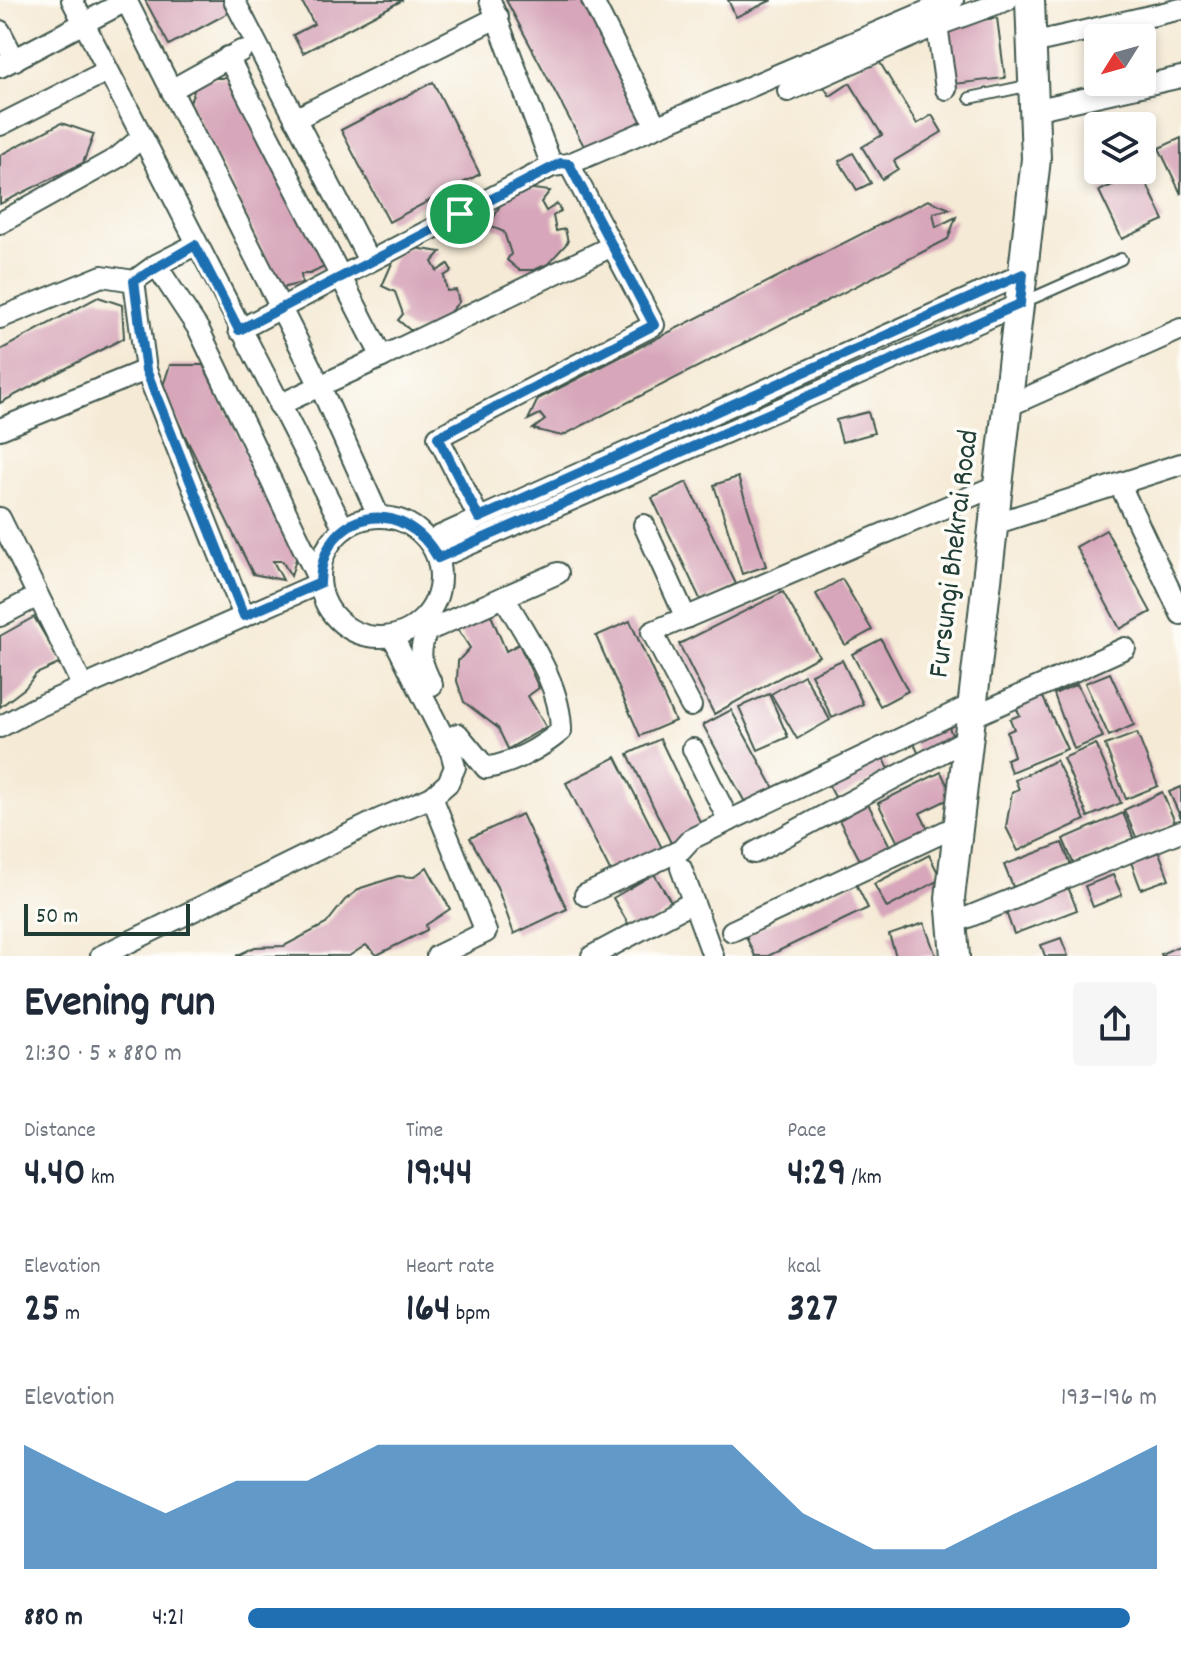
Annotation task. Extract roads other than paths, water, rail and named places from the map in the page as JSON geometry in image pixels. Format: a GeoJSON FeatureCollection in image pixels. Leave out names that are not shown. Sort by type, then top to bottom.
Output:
{"type":"FeatureCollection","features":[{"type":"Feature","properties":{"kind":"street"},"geometry":{"type":"LineString","coordinates":[[72,0],[140,139],[344,529]]}},
{"type":"Feature","properties":{"kind":"street"},"geometry":{"type":"LineString","coordinates":[[234,0],[369,261]]}},
{"type":"Feature","properties":{"kind":"street"},"geometry":{"type":"LineString","coordinates":[[592,0],[656,126]]}},
{"type":"Feature","properties":{"kind":"street"},"geometry":{"type":"LineString","coordinates":[[239,330],[560,165],[953,0]]}},
{"type":"Feature","properties":{"kind":"street"},"geometry":{"type":"LineString","coordinates":[[788,91],[937,25],[1007,0]]}},
{"type":"Feature","properties":{"kind":"street","name":"Fursungi Bhekrai Road"},"geometry":{"type":"LineString","coordinates":[[955,956],[950,898],[1036,159],[1030,0]]}},
{"type":"Feature","properties":{"kind":"street"},"geometry":{"type":"LineString","coordinates":[[0,31],[7,63],[85,26],[126,1],[320,386],[379,517]]}},
{"type":"Feature","properties":{"kind":"street"},"geometry":{"type":"LineString","coordinates":[[295,119],[494,8],[560,165],[612,246],[654,325],[438,437],[479,518]]}},
{"type":"Feature","properties":{"kind":"street"},"geometry":{"type":"LineString","coordinates":[[1032,43],[1181,9]]}},
{"type":"Feature","properties":{"kind":"street"},"geometry":{"type":"LineString","coordinates":[[937,25],[946,89]]}},
{"type":"Feature","properties":{"kind":"street"},"geometry":{"type":"LineString","coordinates":[[171,90],[256,43]]}},
{"type":"Feature","properties":{"kind":"street"},"geometry":{"type":"LineString","coordinates":[[228,57],[382,357]]}},
{"type":"Feature","properties":{"kind":"street"},"geometry":{"type":"LineString","coordinates":[[0,125],[107,71]]}},
{"type":"Feature","properties":{"kind":"street"},"geometry":{"type":"LineString","coordinates":[[1034,97],[1181,77]]}},
{"type":"Feature","properties":{"kind":"street"},"geometry":{"type":"LineString","coordinates":[[0,223],[117,158],[140,139]]}},
{"type":"Feature","properties":{"kind":"street"},"geometry":{"type":"LineString","coordinates":[[0,318],[102,276],[134,281],[156,265],[195,245]]}},
{"type":"Feature","properties":{"kind":"street"},"geometry":{"type":"LineString","coordinates":[[279,405],[612,246]]}},
{"type":"Feature","properties":{"kind":"street"},"geometry":{"type":"LineString","coordinates":[[156,265],[199,330],[320,583],[326,603],[337,619],[353,632],[372,638],[393,637],[412,630],[427,616],[437,598],[441,578],[433,549],[398,519],[379,517],[360,520],[344,529],[325,553],[320,583]]}},
{"type":"Feature","properties":{"kind":"street"},"geometry":{"type":"LineString","coordinates":[[433,549],[479,518],[1023,274]]}},
{"type":"Feature","properties":{"kind":"street"},"geometry":{"type":"LineString","coordinates":[[134,281],[146,370],[244,616]]}},
{"type":"Feature","properties":{"kind":"street"},"geometry":{"type":"LineString","coordinates":[[433,549],[1020,304]]}},
{"type":"Feature","properties":{"kind":"street"},"geometry":{"type":"LineString","coordinates":[[1008,406],[1181,329]]}},
{"type":"Feature","properties":{"kind":"street"},"geometry":{"type":"LineString","coordinates":[[0,429],[146,370]]}},
{"type":"Feature","properties":{"kind":"street"},"geometry":{"type":"LineString","coordinates":[[994,524],[1181,464]]}},
{"type":"Feature","properties":{"kind":"street"},"geometry":{"type":"LineString","coordinates":[[691,706],[652,632],[998,485]]}},
{"type":"Feature","properties":{"kind":"street"},"geometry":{"type":"LineString","coordinates":[[1120,485],[1181,614]]}},
{"type":"Feature","properties":{"kind":"street"},"geometry":{"type":"LineString","coordinates":[[0,518],[83,687]]}},
{"type":"Feature","properties":{"kind":"street"},"geometry":{"type":"LineString","coordinates":[[644,525],[686,618]]}},
{"type":"Feature","properties":{"kind":"street"},"geometry":{"type":"LineString","coordinates":[[417,670],[419,649],[427,631],[558,573]]}},
{"type":"Feature","properties":{"kind":"street"},"geometry":{"type":"LineString","coordinates":[[0,727],[83,687],[320,583]]}},
{"type":"Feature","properties":{"kind":"street"},"geometry":{"type":"LineString","coordinates":[[0,616],[38,596]]}},
{"type":"Feature","properties":{"kind":"street"},"geometry":{"type":"LineString","coordinates":[[393,637],[417,670],[452,737],[486,768],[501,766],[549,742],[561,731],[561,714],[547,675],[504,597]]}},
{"type":"Feature","properties":{"kind":"street"},"geometry":{"type":"LineString","coordinates":[[585,895],[681,850],[691,839],[729,821],[971,720],[1125,648]]}},
{"type":"Feature","properties":{"kind":"street"},"geometry":{"type":"LineString","coordinates":[[754,853],[971,720]]}},
{"type":"Feature","properties":{"kind":"street"},"geometry":{"type":"LineString","coordinates":[[101,956],[380,819],[432,797],[448,783],[455,767],[452,737]]}},
{"type":"Feature","properties":{"kind":"street"},"geometry":{"type":"LineString","coordinates":[[693,749],[729,821]]}},
{"type":"Feature","properties":{"kind":"street"},"geometry":{"type":"LineString","coordinates":[[432,797],[486,932],[437,956]]}},
{"type":"Feature","properties":{"kind":"street"},"geometry":{"type":"LineString","coordinates":[[732,931],[959,825]]}},
{"type":"Feature","properties":{"kind":"street"},"geometry":{"type":"LineString","coordinates":[[951,924],[1181,831]]}},
{"type":"Feature","properties":{"kind":"street"},"geometry":{"type":"LineString","coordinates":[[681,868],[713,956]]}},
{"type":"Feature","properties":{"kind":"street"},"geometry":{"type":"LineString","coordinates":[[592,956],[693,902]]}},
{"type":"Feature","properties":{"kind":"lane"},"geometry":{"type":"LineString","coordinates":[[970,98],[1034,97]]}},
{"type":"Feature","properties":{"kind":"lane"},"geometry":{"type":"LineString","coordinates":[[1020,304],[1121,259]]}}]}
